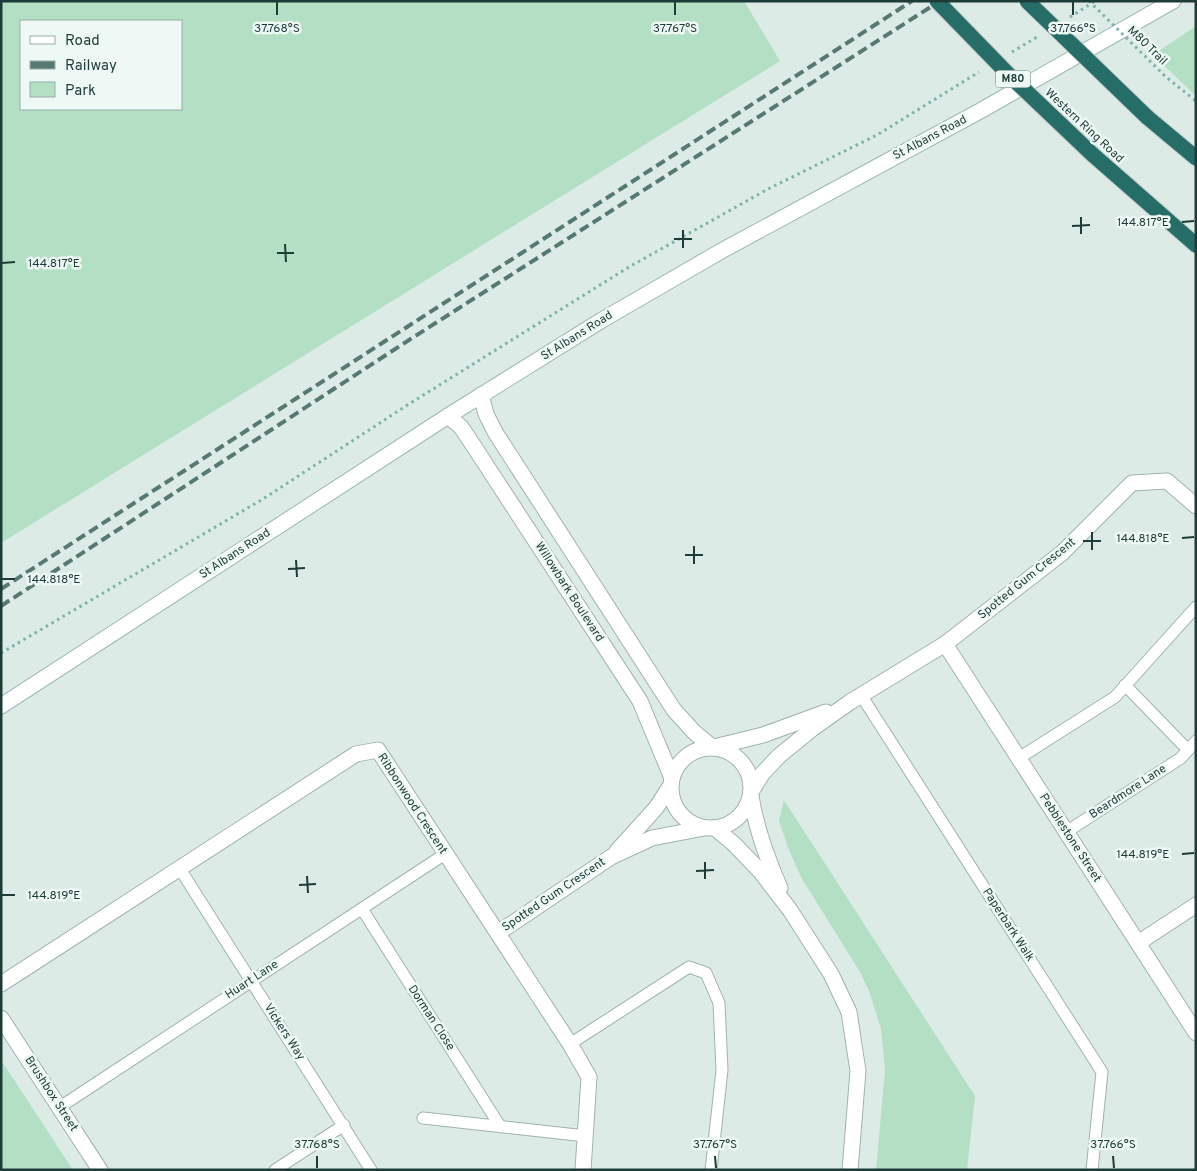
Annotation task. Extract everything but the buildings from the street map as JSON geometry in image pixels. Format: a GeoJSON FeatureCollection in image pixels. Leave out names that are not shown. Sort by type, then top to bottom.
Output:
{"type":"FeatureCollection","features":[{"type":"Feature","properties":{"kind":"highway","name":"Western Ring Road"},"geometry":{"type":"LineString","coordinates":[[937,1],[1009,75],[1092,154],[1196,245]]}},
{"type":"Feature","properties":{"kind":"highway"},"geometry":{"type":"LineString","coordinates":[[1027,1],[1147,117],[1196,158]]}},
{"type":"Feature","properties":{"kind":"street","name":"St Albans Road"},"geometry":{"type":"LineString","coordinates":[[1,706],[448,416],[602,320],[723,250],[980,112],[1173,1]]}},
{"type":"Feature","properties":{"kind":"street","name":"Willowbark Boulevard"},"geometry":{"type":"LineString","coordinates":[[482,395],[486,414],[495,432],[674,710],[694,732],[712,747]]}},
{"type":"Feature","properties":{"kind":"street","name":"Willowbark Boulevard"},"geometry":{"type":"LineString","coordinates":[[448,416],[462,427],[640,701],[671,782]]}},
{"type":"Feature","properties":{"kind":"street","name":"Spotted Gum Crescent"},"geometry":{"type":"LineString","coordinates":[[751,793],[762,774],[779,756],[812,729],[855,698],[945,644],[1062,553],[1132,483],[1167,481],[1196,506]]}},
{"type":"Feature","properties":{"kind":"street","name":"Pebblestone Street"},"geometry":{"type":"LineString","coordinates":[[945,644],[1196,1033]]}},
{"type":"Feature","properties":{"kind":"street","name":"Spotted Gum Crescent"},"geometry":{"type":"LineString","coordinates":[[712,747],[763,735],[807,720],[855,698]]}},
{"type":"Feature","properties":{"kind":"street"},"geometry":{"type":"LineString","coordinates":[[790,910],[768,859],[754,819],[750,779],[745,766],[737,757],[726,750],[712,747],[701,748],[691,752],[675,768],[671,782],[672,798],[677,809],[685,818],[696,825],[711,828],[734,844],[760,871],[790,910],[831,974],[850,1012],[858,1071],[850,1170]]}},
{"type":"Feature","properties":{"kind":"street","name":"Ribbonwood Crescent"},"geometry":{"type":"LineString","coordinates":[[1,984],[356,754],[378,750],[570,1044],[589,1077],[584,1170]]}},
{"type":"Feature","properties":{"kind":"street","name":"Spotted Gum Crescent"},"geometry":{"type":"LineString","coordinates":[[611,857],[656,808],[671,782]]}},
{"type":"Feature","properties":{"kind":"street"},"geometry":{"type":"LineString","coordinates":[[711,828],[727,824],[738,817],[746,807],[751,793]]}},
{"type":"Feature","properties":{"kind":"street","name":"Spotted Gum Crescent"},"geometry":{"type":"LineString","coordinates":[[498,934],[611,857],[652,838],[711,828]]}},
{"type":"Feature","properties":{"kind":"street"},"geometry":{"type":"LineString","coordinates":[[1138,943],[1196,905]]}},
{"type":"Feature","properties":{"kind":"street","name":"Brushbox Street"},"geometry":{"type":"LineString","coordinates":[[1,1018],[100,1170]]}},
{"type":"Feature","properties":{"kind":"lane"},"geometry":{"type":"LineString","coordinates":[[1019,758],[1115,697],[1196,607]]}},
{"type":"Feature","properties":{"kind":"lane","name":"Beardmore Lane"},"geometry":{"type":"LineString","coordinates":[[1066,832],[1181,758],[1192,746],[1125,685]]}},
{"type":"Feature","properties":{"kind":"lane","name":"Paperbark Walk"},"geometry":{"type":"LineString","coordinates":[[855,698],[1102,1072],[1092,1170]]}},
{"type":"Feature","properties":{"kind":"lane","name":"Huart Lane"},"geometry":{"type":"LineString","coordinates":[[60,1107],[445,854]]}},
{"type":"Feature","properties":{"kind":"lane","name":"Vickers Way"},"geometry":{"type":"LineString","coordinates":[[180,869],[371,1170]]}},
{"type":"Feature","properties":{"kind":"lane","name":"Dorman Close"},"geometry":{"type":"LineString","coordinates":[[362,910],[500,1126]]}},
{"type":"Feature","properties":{"kind":"lane"},"geometry":{"type":"LineString","coordinates":[[570,1044],[689,967],[706,973],[719,1003],[722,1070],[711,1170]]}},
{"type":"Feature","properties":{"kind":"lane"},"geometry":{"type":"LineString","coordinates":[[423,1118],[586,1136]]}},
{"type":"Feature","properties":{"kind":"lane"},"geometry":{"type":"LineString","coordinates":[[275,1170],[344,1125]]}},
{"type":"Feature","properties":{"kind":"path","name":"M80 Trail"},"geometry":{"type":"LineString","coordinates":[[1089,1],[1166,76],[1196,101]]}},
{"type":"Feature","properties":{"kind":"path"},"geometry":{"type":"LineString","coordinates":[[1061,22],[1095,1]]}},
{"type":"Feature","properties":{"kind":"path"},"geometry":{"type":"LineString","coordinates":[[1011,53],[1044,32]]}},
{"type":"Feature","properties":{"kind":"path"},"geometry":{"type":"LineString","coordinates":[[1,653],[262,499],[449,378],[629,267],[768,189],[877,135],[986,68]]}},
{"type":"Feature","properties":{"kind":"green space"},"geometry":{"type":"Polygon","coordinates":[[[1,1],[744,1],[780,61],[1,543],[1,1]]]}},
{"type":"Feature","properties":{"kind":"green space"},"geometry":{"type":"Polygon","coordinates":[[[1196,26],[1196,96],[1153,55],[1196,26]]]}},
{"type":"Feature","properties":{"kind":"green space"},"geometry":{"type":"Polygon","coordinates":[[[784,800],[975,1096],[967,1170],[876,1170],[885,1070],[881,1029],[869,991],[860,972],[801,877],[789,850],[779,821],[784,800]]]}},
{"type":"Feature","properties":{"kind":"green space"},"geometry":{"type":"Polygon","coordinates":[[[1,1060],[73,1170],[1,1170],[1,1060]]]}},
{"type":"Feature","properties":{"kind":"railway"},"geometry":{"type":"LineString","coordinates":[[1,589],[912,1]]}},
{"type":"Feature","properties":{"kind":"railway"},"geometry":{"type":"LineString","coordinates":[[1,606],[409,340],[940,1]]}}]}
